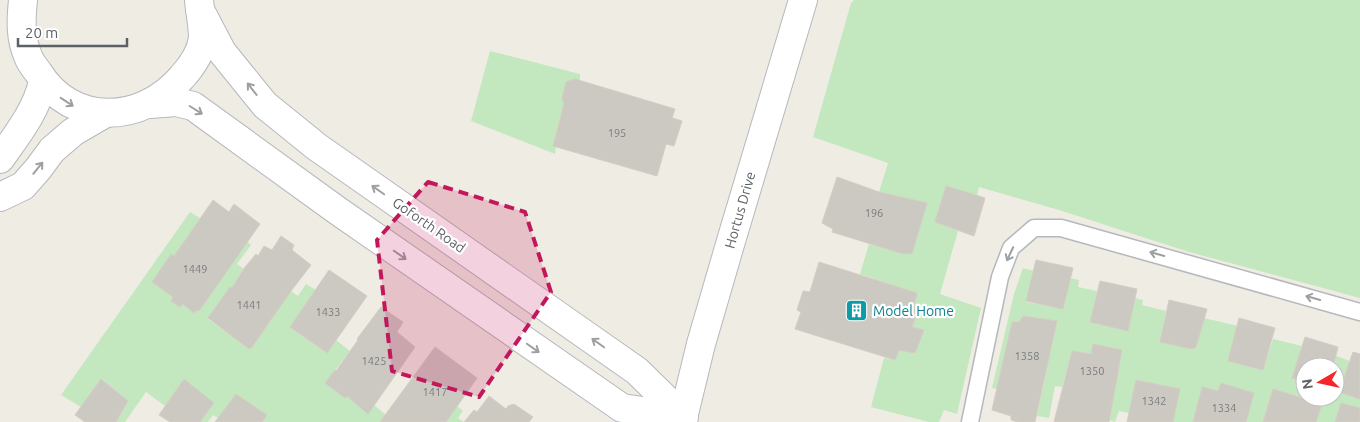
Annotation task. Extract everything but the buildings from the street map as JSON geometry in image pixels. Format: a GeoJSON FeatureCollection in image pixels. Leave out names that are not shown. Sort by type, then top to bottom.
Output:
{"type":"FeatureCollection","features":[{"type":"Feature","properties":{"kind":"street"},"geometry":{"type":"LineString","coordinates":[[5,0],[21,28],[28,56],[43,81],[57,95],[75,107],[104,114]]}},
{"type":"Feature","properties":{"kind":"street"},"geometry":{"type":"LineString","coordinates":[[21,28],[23,0]]}},
{"type":"Feature","properties":{"kind":"street","name":"Hortus Drive"},"geometry":{"type":"LineString","coordinates":[[690,420],[702,344],[731,241],[804,2]]}},
{"type":"Feature","properties":{"kind":"street"},"geometry":{"type":"LineString","coordinates":[[150,104],[174,88],[194,64],[203,39],[199,5]]}},
{"type":"Feature","properties":{"kind":"street","name":"Goforth Road"},"geometry":{"type":"LineString","coordinates":[[199,5],[222,52],[265,105],[317,147],[637,371],[690,420]]}},
{"type":"Feature","properties":{"kind":"street"},"geometry":{"type":"LineString","coordinates":[[0,159],[32,112],[40,96],[43,81]]}},
{"type":"Feature","properties":{"kind":"street"},"geometry":{"type":"LineString","coordinates":[[0,197],[23,186],[52,150],[73,132],[104,114],[150,104],[176,102],[193,106],[338,211],[622,408],[690,420]]}},
{"type":"Feature","properties":{"kind":"lane"},"geometry":{"type":"LineString","coordinates":[[970,422],[1000,277],[1011,248],[1034,228],[1061,228],[1360,312]]}},
{"type":"Feature","properties":{"kind":"highlighted area"},"geometry":{"type":"Polygon","coordinates":[[[428,182],[525,212],[551,292],[479,397],[392,371],[377,240],[428,182]]]}},
{"type":"Feature","properties":{"kind":"green space"},"geometry":{"type":"Polygon","coordinates":[[[854,0],[1360,0],[1360,298],[1189,252],[1059,210],[979,187],[977,196],[946,186],[936,222],[958,231],[940,294],[981,308],[957,414],[944,410],[939,422],[929,422],[871,407],[884,358],[895,360],[899,350],[924,331],[912,327],[917,313],[914,305],[916,293],[860,274],[869,244],[900,253],[912,254],[927,203],[879,192],[888,163],[813,137],[851,3],[854,0]]]}},
{"type":"Feature","properties":{"kind":"green space"},"geometry":{"type":"Polygon","coordinates":[[[490,51],[580,74],[580,81],[575,79],[566,83],[562,99],[564,104],[553,146],[556,147],[555,154],[471,121],[490,51]]]}},
{"type":"Feature","properties":{"kind":"green space"},"geometry":{"type":"Polygon","coordinates":[[[190,212],[200,218],[174,256],[171,254],[153,283],[173,297],[171,301],[180,307],[183,304],[194,312],[196,310],[199,311],[247,241],[251,245],[237,264],[244,269],[208,319],[249,349],[291,291],[298,296],[306,284],[316,290],[290,327],[326,353],[336,340],[350,351],[325,383],[345,398],[347,396],[374,405],[386,415],[380,422],[262,422],[267,415],[236,394],[218,418],[213,415],[208,422],[200,422],[214,403],[184,379],[165,406],[146,392],[125,422],[116,422],[128,401],[102,379],[81,407],[61,395],[190,212]]]}},
{"type":"Feature","properties":{"kind":"green space"},"geometry":{"type":"Polygon","coordinates":[[[1023,268],[1034,271],[1026,302],[1063,309],[1070,278],[1079,280],[1078,287],[1097,291],[1090,322],[1128,331],[1135,298],[1143,300],[1142,305],[1166,311],[1160,342],[1192,349],[1196,347],[1204,318],[1238,326],[1229,361],[1263,370],[1273,339],[1302,346],[1299,357],[1295,357],[1295,368],[1292,378],[1295,379],[1295,395],[1273,389],[1263,422],[1246,422],[1254,393],[1222,383],[1218,391],[1202,387],[1193,422],[1173,422],[1180,389],[1137,380],[1129,413],[1119,411],[1115,422],[1109,420],[1122,350],[1094,344],[1091,354],[1072,351],[1062,387],[1055,386],[1049,418],[1037,416],[1057,321],[1023,316],[1019,322],[1012,323],[997,389],[992,388],[1014,294],[1023,268]]]}},
{"type":"Feature","properties":{"kind":"green space"},"geometry":{"type":"Polygon","coordinates":[[[1345,359],[1350,361],[1345,375],[1345,359]]]}},
{"type":"Feature","properties":{"kind":"green space"},"geometry":{"type":"Polygon","coordinates":[[[1345,394],[1360,399],[1360,408],[1345,404],[1345,394]]]}},
{"type":"Feature","properties":{"kind":"green space"},"geometry":{"type":"Polygon","coordinates":[[[457,406],[463,411],[458,418],[464,422],[446,422],[457,406]]]}},
{"type":"Feature","properties":{"kind":"green space"},"geometry":{"type":"Polygon","coordinates":[[[1320,407],[1340,407],[1335,422],[1316,422],[1320,407]]]}},
{"type":"Feature","properties":{"kind":"place","name":"Model Home"},"geometry":{"type":"Point","coordinates":[857,311]}}]}
